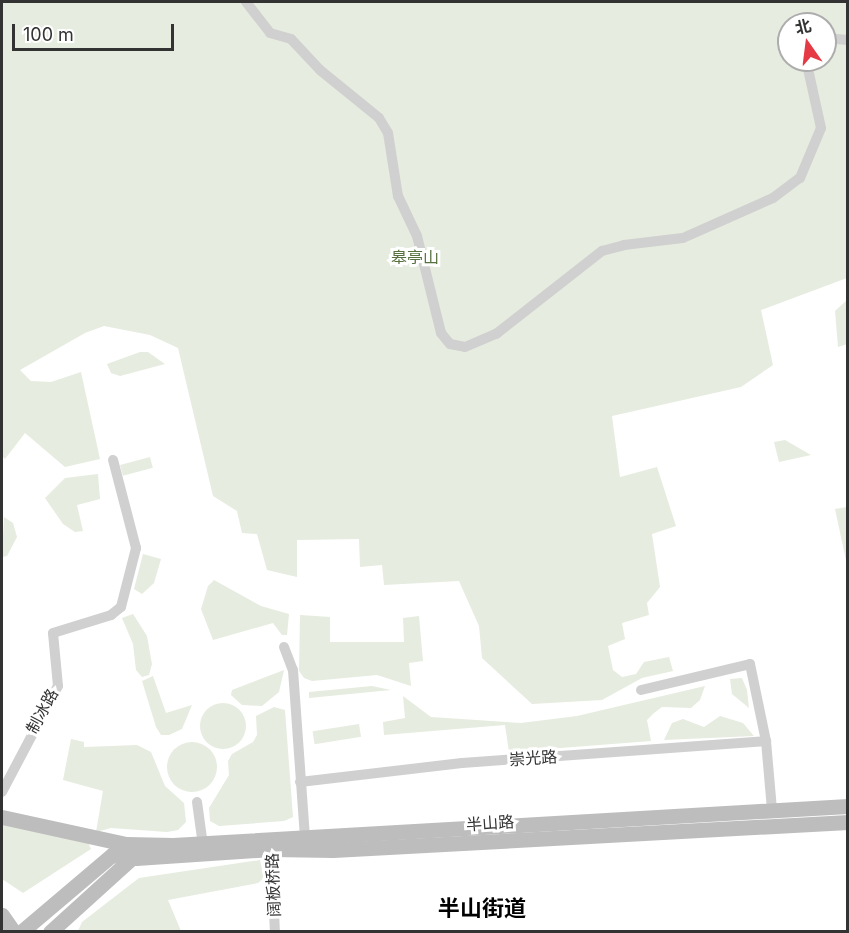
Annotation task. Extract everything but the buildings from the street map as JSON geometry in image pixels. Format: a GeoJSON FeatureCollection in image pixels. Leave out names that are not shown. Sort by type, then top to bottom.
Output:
{"type":"FeatureCollection","features":[{"type":"Feature","properties":{"kind":"main road","name":"半山路"},"geometry":{"type":"LineString","coordinates":[[2,817],[133,849],[272,844],[305,836],[848,806]]}},
{"type":"Feature","properties":{"kind":"main road","name":"半山路"},"geometry":{"type":"LineString","coordinates":[[133,849],[272,844],[355,849],[848,822]]}},
{"type":"Feature","properties":{"kind":"main road"},"geometry":{"type":"LineString","coordinates":[[21,932],[112,855],[133,849]]}},
{"type":"Feature","properties":{"kind":"main road"},"geometry":{"type":"LineString","coordinates":[[50,932],[133,849]]}},
{"type":"Feature","properties":{"kind":"main road"},"geometry":{"type":"LineString","coordinates":[[2,915],[14,932]]}},
{"type":"Feature","properties":{"kind":"street"},"geometry":{"type":"LineString","coordinates":[[246,2],[270,33],[291,39],[320,70],[379,118],[388,133],[399,195],[417,236],[441,333],[450,344],[465,347],[496,334],[602,251],[624,245],[683,238],[773,198],[800,178],[821,128],[809,72]]}},
{"type":"Feature","properties":{"kind":"street","name":"制冰路"},"geometry":{"type":"LineString","coordinates":[[2,792],[58,686],[53,633],[111,615],[121,607],[136,548],[113,460]]}},
{"type":"Feature","properties":{"kind":"street"},"geometry":{"type":"LineString","coordinates":[[284,647],[293,670],[305,836]]}},
{"type":"Feature","properties":{"kind":"street"},"geometry":{"type":"LineString","coordinates":[[641,690],[750,664],[766,741],[772,809]]}},
{"type":"Feature","properties":{"kind":"street","name":"崇光路"},"geometry":{"type":"LineString","coordinates":[[300,782],[462,763],[766,741]]}},
{"type":"Feature","properties":{"kind":"street"},"geometry":{"type":"LineString","coordinates":[[197,801],[203,845]]}},
{"type":"Feature","properties":{"kind":"street","name":"阔板桥路"},"geometry":{"type":"LineString","coordinates":[[272,844],[275,932]]}},
{"type":"Feature","properties":{"kind":"green space","name":"皋亭山"},"geometry":{"type":"Polygon","coordinates":[[[2,2],[847,2],[847,278],[761,310],[773,365],[741,387],[612,416],[620,477],[657,467],[676,526],[652,534],[660,587],[647,603],[649,615],[622,623],[625,639],[608,646],[613,670],[622,677],[636,674],[644,662],[669,657],[673,671],[642,678],[602,700],[532,704],[482,658],[479,626],[459,581],[384,585],[382,565],[360,567],[359,539],[297,540],[297,577],[267,570],[257,534],[242,533],[237,511],[213,496],[178,348],[150,335],[104,326],[85,333],[20,370],[31,381],[51,382],[81,372],[100,459],[65,467],[25,433],[5,459],[2,456],[2,2]]]}},
{"type":"Feature","properties":{"kind":"green space"},"geometry":{"type":"Polygon","coordinates":[[[847,300],[847,344],[838,347],[835,311],[847,300]]]}},
{"type":"Feature","properties":{"kind":"green space"},"geometry":{"type":"Polygon","coordinates":[[[140,352],[148,352],[165,364],[120,376],[111,373],[107,364],[140,352]]]}},
{"type":"Feature","properties":{"kind":"green space"},"geometry":{"type":"Polygon","coordinates":[[[785,440],[811,455],[779,462],[774,442],[785,440]]]}},
{"type":"Feature","properties":{"kind":"green space"},"geometry":{"type":"Polygon","coordinates":[[[150,457],[153,468],[123,476],[120,465],[150,457]]]}},
{"type":"Feature","properties":{"kind":"green space"},"geometry":{"type":"Polygon","coordinates":[[[98,474],[100,499],[77,505],[83,531],[75,532],[63,524],[45,498],[65,478],[98,474]]]}},
{"type":"Feature","properties":{"kind":"green space"},"geometry":{"type":"Polygon","coordinates":[[[848,507],[847,565],[835,509],[848,507]]]}},
{"type":"Feature","properties":{"kind":"green space"},"geometry":{"type":"Polygon","coordinates":[[[4,517],[13,523],[17,537],[7,556],[2,557],[4,517]]]}},
{"type":"Feature","properties":{"kind":"green space"},"geometry":{"type":"Polygon","coordinates":[[[143,554],[161,559],[154,583],[142,594],[134,589],[143,554]]]}},
{"type":"Feature","properties":{"kind":"green space"},"geometry":{"type":"Polygon","coordinates":[[[214,580],[261,606],[289,614],[287,635],[282,635],[273,623],[213,640],[201,609],[208,586],[214,580]]]}},
{"type":"Feature","properties":{"kind":"green space"},"geometry":{"type":"Polygon","coordinates":[[[133,614],[147,636],[152,664],[149,675],[142,677],[136,670],[133,644],[122,618],[133,614]]]}},
{"type":"Feature","properties":{"kind":"green space"},"geometry":{"type":"Polygon","coordinates":[[[300,615],[330,617],[330,642],[404,642],[403,618],[419,616],[423,661],[409,663],[411,686],[377,675],[312,681],[304,678],[299,671],[300,615]]]}},
{"type":"Feature","properties":{"kind":"green space"},"geometry":{"type":"Polygon","coordinates":[[[284,670],[279,692],[262,706],[242,705],[231,695],[232,690],[284,670]]]}},
{"type":"Feature","properties":{"kind":"green space"},"geometry":{"type":"Polygon","coordinates":[[[153,676],[166,713],[192,705],[182,729],[169,735],[161,735],[156,727],[142,681],[153,676]]]}},
{"type":"Feature","properties":{"kind":"green space"},"geometry":{"type":"Polygon","coordinates":[[[742,678],[747,690],[749,708],[732,694],[730,679],[742,678]]]}},
{"type":"Feature","properties":{"kind":"green space"},"geometry":{"type":"Polygon","coordinates":[[[372,686],[391,690],[309,698],[309,692],[372,686]]]}},
{"type":"Feature","properties":{"kind":"green space"},"geometry":{"type":"Polygon","coordinates":[[[705,686],[700,700],[691,708],[662,707],[647,720],[651,741],[509,752],[505,725],[384,735],[383,722],[405,718],[403,696],[431,717],[521,723],[577,716],[705,686]]]}},
{"type":"Feature","properties":{"kind":"green space"},"geometry":{"type":"Polygon","coordinates":[[[223,703],[239,710],[246,726],[239,742],[223,749],[207,742],[200,726],[207,710],[223,703]]]}},
{"type":"Feature","properties":{"kind":"green space"},"geometry":{"type":"Polygon","coordinates":[[[274,707],[285,710],[293,817],[284,821],[219,826],[210,821],[209,808],[229,775],[228,761],[232,754],[253,742],[257,735],[256,716],[274,707]]]}},
{"type":"Feature","properties":{"kind":"green space"},"geometry":{"type":"Polygon","coordinates":[[[720,716],[743,723],[754,736],[664,740],[672,723],[683,719],[704,727],[720,716]]]}},
{"type":"Feature","properties":{"kind":"green space"},"geometry":{"type":"Polygon","coordinates":[[[359,724],[361,737],[315,744],[313,731],[359,724]]]}},
{"type":"Feature","properties":{"kind":"green space"},"geometry":{"type":"Polygon","coordinates":[[[71,739],[84,742],[84,747],[137,745],[151,752],[165,786],[184,803],[186,822],[178,830],[167,832],[111,828],[96,832],[103,791],[63,780],[71,739]]]}},
{"type":"Feature","properties":{"kind":"green space"},"geometry":{"type":"Polygon","coordinates":[[[192,742],[206,746],[213,753],[217,767],[213,781],[206,788],[192,792],[178,788],[171,781],[167,767],[171,753],[178,746],[192,742]]]}},
{"type":"Feature","properties":{"kind":"green space"},"geometry":{"type":"Polygon","coordinates":[[[2,822],[88,842],[91,849],[23,893],[2,879],[2,822]]]}},
{"type":"Feature","properties":{"kind":"green space"},"geometry":{"type":"Polygon","coordinates":[[[260,860],[264,878],[258,883],[168,900],[181,931],[78,931],[82,922],[139,878],[260,860]]]}},
{"type":"Feature","properties":{"kind":"district","name":"半山街道"},"geometry":{"type":"Point","coordinates":[482,909]}}]}
